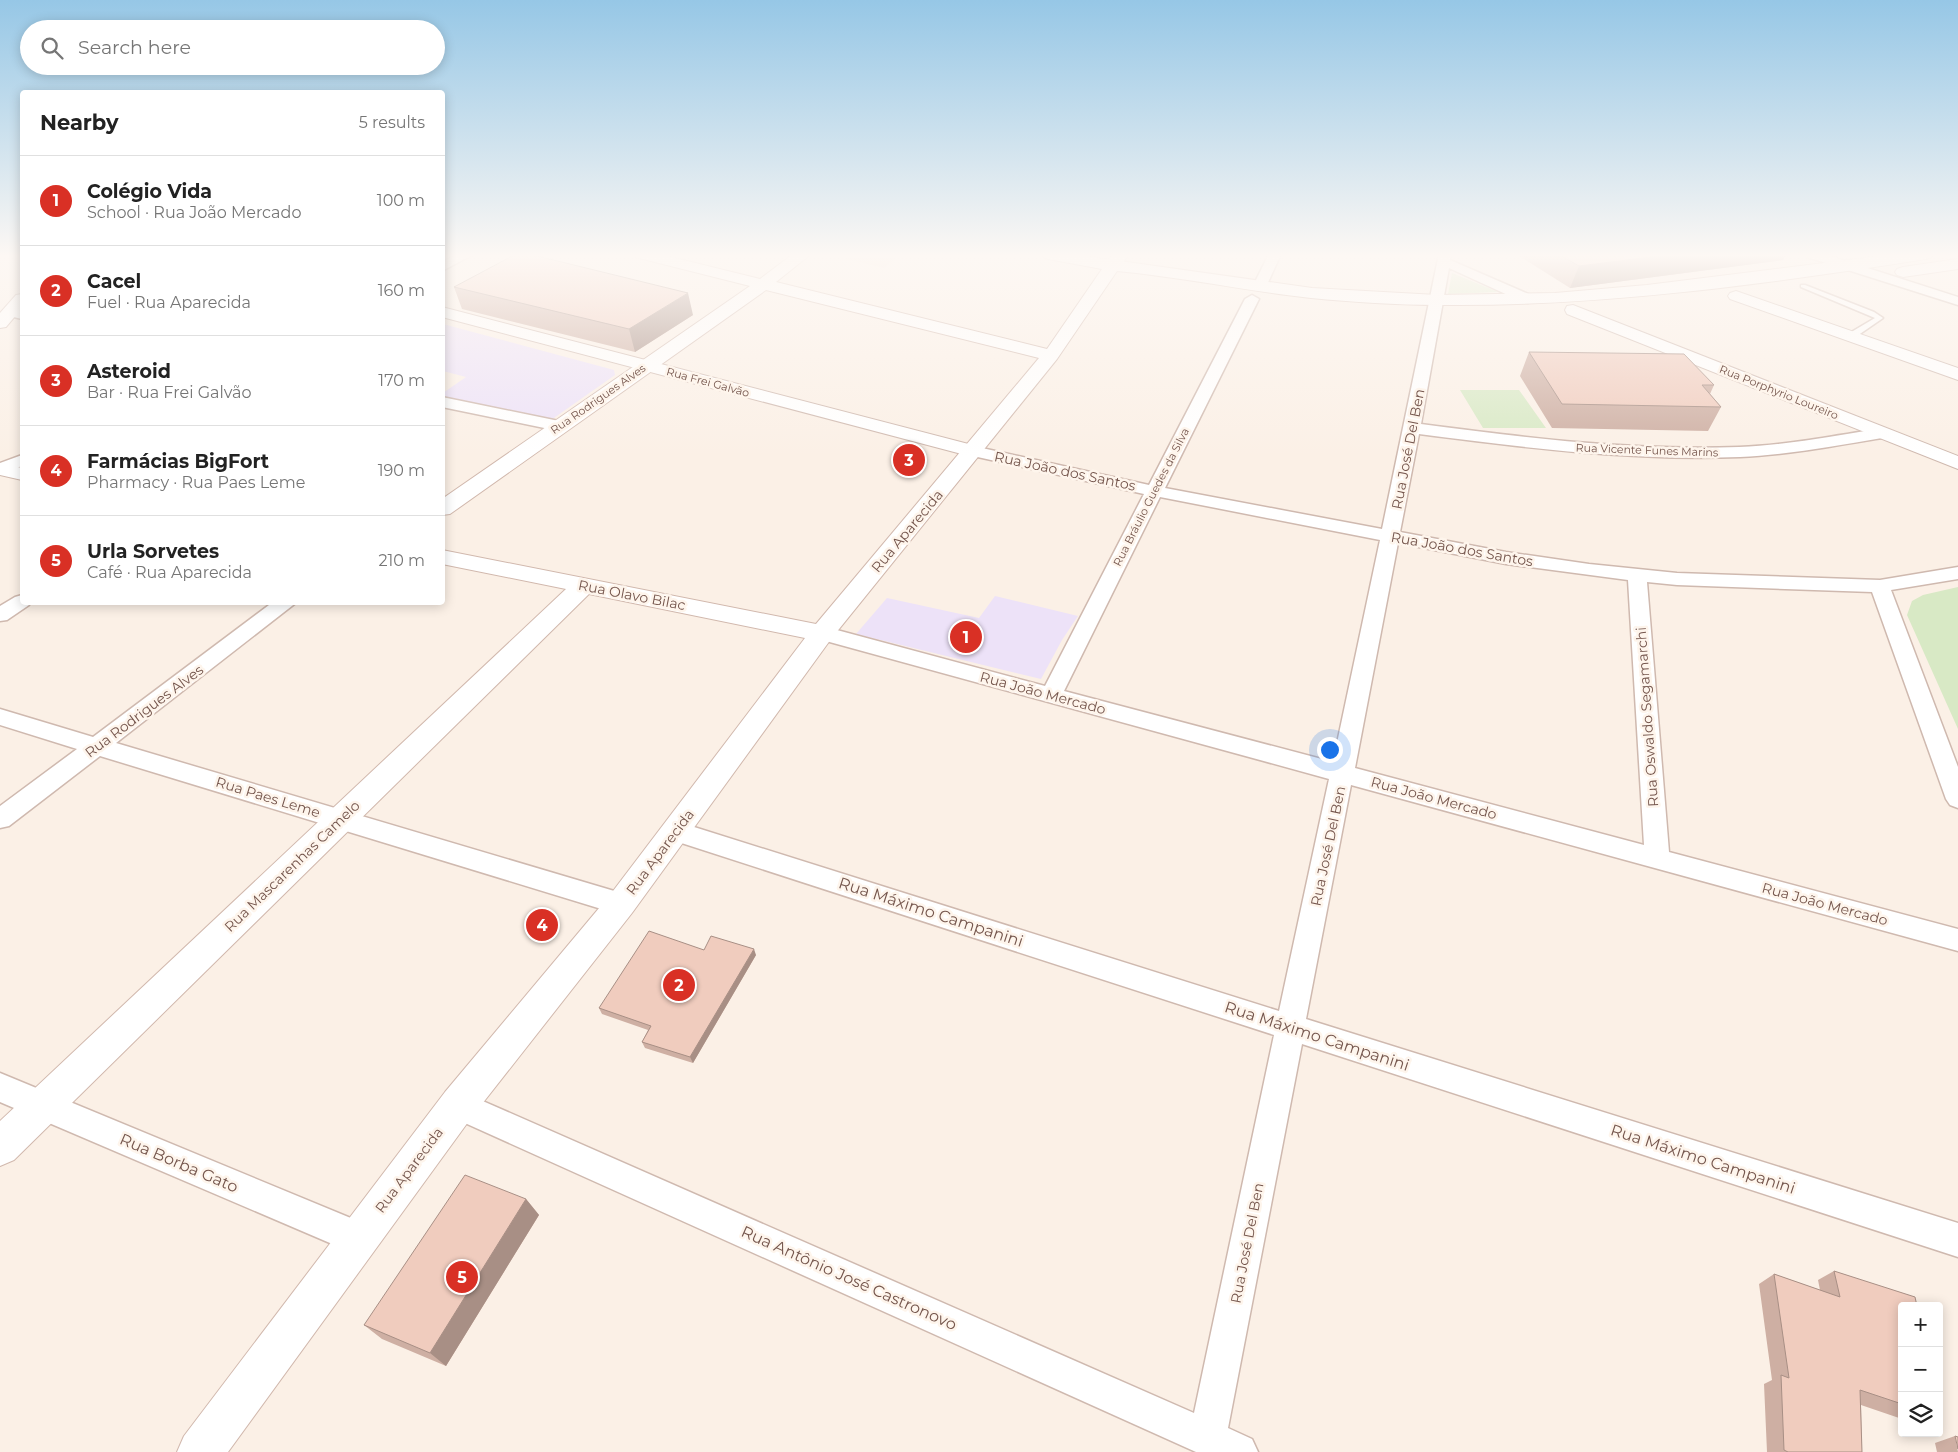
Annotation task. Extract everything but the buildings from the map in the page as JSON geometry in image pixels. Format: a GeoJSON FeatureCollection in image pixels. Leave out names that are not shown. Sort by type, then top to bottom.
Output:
{"type":"FeatureCollection","features":[{"type":"Feature","properties":{"kind":"main road","name":"Rua Frei Galvão"},"geometry":{"type":"LineString","coordinates":[[479,322],[973,451]]}},
{"type":"Feature","properties":{"kind":"main road","name":"Rua Rodrigues Alves"},"geometry":{"type":"LineString","coordinates":[[445,507],[708,322]]}},
{"type":"Feature","properties":{"kind":"main road"},"geometry":{"type":"LineString","coordinates":[[916,322],[1051,355]]}},
{"type":"Feature","properties":{"kind":"main road","name":"Rua Aparecida"},"geometry":{"type":"LineString","coordinates":[[200,1452],[458,1105],[621,904],[822,633],[1051,355],[1075,322]]}},
{"type":"Feature","properties":{"kind":"main road","name":"Rua Porphyrio Loureiro"},"geometry":{"type":"LineString","coordinates":[[1603,322],[1958,463]]}},
{"type":"Feature","properties":{"kind":"main road"},"geometry":{"type":"LineString","coordinates":[[1810,322],[1958,374]]}},
{"type":"Feature","properties":{"kind":"main road"},"geometry":{"type":"LineString","coordinates":[[0,469],[20,474]]}},
{"type":"Feature","properties":{"kind":"main road","name":"Rua Olavo Bilac"},"geometry":{"type":"LineString","coordinates":[[445,559],[822,633]]}},
{"type":"Feature","properties":{"kind":"main road","name":"Rua Mascarenhas Camelo"},"geometry":{"type":"LineString","coordinates":[[0,1147],[584,586]]}},
{"type":"Feature","properties":{"kind":"street","name":"Rua Bráulio Guedes da Silva"},"geometry":{"type":"LineString","coordinates":[[1051,695],[1241,322]]}},
{"type":"Feature","properties":{"kind":"street","name":"Rua José Del Ben"},"geometry":{"type":"LineString","coordinates":[[1207,1438],[1432,322]]}},
{"type":"Feature","properties":{"kind":"street"},"geometry":{"type":"LineString","coordinates":[[445,403],[559,426]]}},
{"type":"Feature","properties":{"kind":"street","name":"Rua Vicente Funes Marins"},"geometry":{"type":"LineString","coordinates":[[1412,428],[1550,446],[1643,452],[1740,452],[1804,446],[1882,433]]}},
{"type":"Feature","properties":{"kind":"street","name":"Rua João dos Santos"},"geometry":{"type":"LineString","coordinates":[[973,451],[1154,491],[1506,558],[1637,575],[1724,581],[1880,586],[1958,573]]}},
{"type":"Feature","properties":{"kind":"street"},"geometry":{"type":"LineString","coordinates":[[0,469],[20,461]]}},
{"type":"Feature","properties":{"kind":"street","name":"Rua Oswaldo Segamarchi"},"geometry":{"type":"LineString","coordinates":[[1637,575],[1656,859]]}},
{"type":"Feature","properties":{"kind":"street"},"geometry":{"type":"LineString","coordinates":[[1880,586],[1958,800]]}},
{"type":"Feature","properties":{"kind":"street"},"geometry":{"type":"LineString","coordinates":[[0,615],[20,602]]}},
{"type":"Feature","properties":{"kind":"street","name":"Rua Rodrigues Alves"},"geometry":{"type":"LineString","coordinates":[[0,820],[283,605]]}},
{"type":"Feature","properties":{"kind":"street","name":"Rua João Mercado"},"geometry":{"type":"LineString","coordinates":[[822,633],[1958,940]]}},
{"type":"Feature","properties":{"kind":"street","name":"Rua Paes Leme"},"geometry":{"type":"LineString","coordinates":[[0,717],[621,904]]}},
{"type":"Feature","properties":{"kind":"street","name":"Rua Máximo Campanini"},"geometry":{"type":"LineString","coordinates":[[676,831],[1958,1240]]}},
{"type":"Feature","properties":{"kind":"street","name":"Rua Borba Gato"},"geometry":{"type":"LineString","coordinates":[[0,1087],[358,1238]]}},
{"type":"Feature","properties":{"kind":"street","name":"Rua Antônio José Castronovo"},"geometry":{"type":"LineString","coordinates":[[458,1105],[1239,1452]]}},
{"type":"Feature","properties":{"kind":"lane"},"geometry":{"type":"LineString","coordinates":[[1851,336],[1874,322]]}},
{"type":"Feature","properties":{"kind":"shaded area"},"geometry":{"type":"Polygon","coordinates":[[[445,325],[614,370],[615,375],[551,420],[445,396],[445,392],[466,377],[445,372],[445,325]]]}},
{"type":"Feature","properties":{"kind":"shaded area"},"geometry":{"type":"Polygon","coordinates":[[[995,596],[1078,616],[1062,640],[1041,679],[856,634],[887,598],[979,618],[995,596]]]}},
{"type":"Feature","properties":{"kind":"green space"},"geometry":{"type":"Polygon","coordinates":[[[1460,390],[1519,390],[1546,428],[1483,428],[1460,390]]]}},
{"type":"Feature","properties":{"kind":"green space"},"geometry":{"type":"Polygon","coordinates":[[[1958,587],[1958,729],[1907,615],[1912,601],[1923,595],[1958,587]]]}},
{"type":"Feature","properties":{"kind":"place","name":"Asteroid"},"geometry":{"type":"Point","coordinates":[909,460]}},
{"type":"Feature","properties":{"kind":"place","name":"Colégio Vida"},"geometry":{"type":"Point","coordinates":[966,637]}},
{"type":"Feature","properties":{"kind":"place","name":"Farmácias BigFort"},"geometry":{"type":"Point","coordinates":[542,925]}},
{"type":"Feature","properties":{"kind":"place","name":"Cacel"},"geometry":{"type":"Point","coordinates":[679,985]}},
{"type":"Feature","properties":{"kind":"place","name":"Urla Sorvetes"},"geometry":{"type":"Point","coordinates":[462,1277]}}]}
